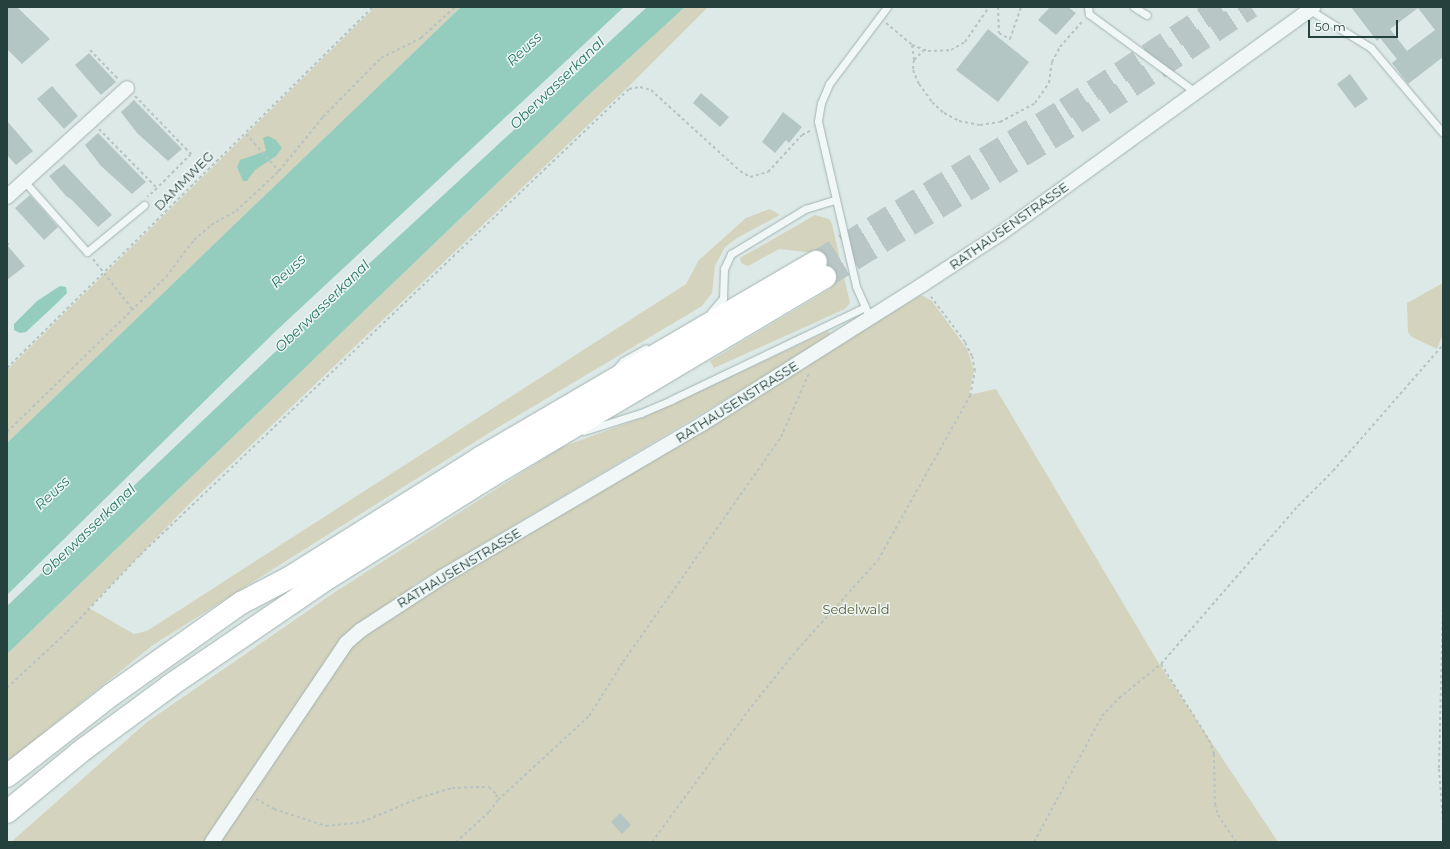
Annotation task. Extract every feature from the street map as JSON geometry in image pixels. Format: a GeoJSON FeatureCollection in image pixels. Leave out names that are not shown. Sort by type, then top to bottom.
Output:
{"type":"FeatureCollection","features":[{"type":"Feature","properties":{"kind":"highway"},"geometry":{"type":"LineString","coordinates":[[7,776],[111,695],[241,603],[289,578],[449,477],[601,386],[820,270],[551,440],[337,572],[251,630],[84,749],[7,812]]}},
{"type":"Feature","properties":{"kind":"highway"},"geometry":{"type":"LineString","coordinates":[[7,788],[118,702],[264,599],[289,578]]}},
{"type":"Feature","properties":{"kind":"street","name":"RATHAUSENSTRASSE"},"geometry":{"type":"LineString","coordinates":[[212,842],[346,643],[361,630],[442,577],[695,428],[819,350],[868,312],[922,285],[1000,234],[1312,9]]}},
{"type":"Feature","properties":{"kind":"street"},"geometry":{"type":"LineString","coordinates":[[7,197],[127,88]]}},
{"type":"Feature","properties":{"kind":"lane"},"geometry":{"type":"LineString","coordinates":[[551,440],[641,413],[868,312],[856,286],[819,129],[821,103],[829,84],[887,7]]}},
{"type":"Feature","properties":{"kind":"lane"},"geometry":{"type":"LineString","coordinates":[[1134,7],[1147,15]]}},
{"type":"Feature","properties":{"kind":"lane"},"geometry":{"type":"LineString","coordinates":[[1312,9],[1371,48],[1443,133]]}},
{"type":"Feature","properties":{"kind":"lane"},"geometry":{"type":"LineString","coordinates":[[1089,11],[1195,92]]}},
{"type":"Feature","properties":{"kind":"lane"},"geometry":{"type":"LineString","coordinates":[[24,182],[87,252],[144,205]]}},
{"type":"Feature","properties":{"kind":"lane"},"geometry":{"type":"LineString","coordinates":[[705,316],[719,306],[724,298],[724,269],[731,254],[805,209],[835,200]]}},
{"type":"Feature","properties":{"kind":"lane"},"geometry":{"type":"LineString","coordinates":[[601,386],[623,361],[650,346]]}},
{"type":"Feature","properties":{"kind":"path","name":"DAMMWEG"},"geometry":{"type":"LineString","coordinates":[[7,368],[246,134],[373,7]]}},
{"type":"Feature","properties":{"kind":"path"},"geometry":{"type":"LineString","coordinates":[[7,432],[166,277],[194,240],[211,225],[236,211],[279,171],[323,117],[381,58],[421,38],[455,7]]}},
{"type":"Feature","properties":{"kind":"path"},"geometry":{"type":"LineString","coordinates":[[880,16],[912,45],[924,50],[951,50],[965,42],[989,7]]}},
{"type":"Feature","properties":{"kind":"path"},"geometry":{"type":"LineString","coordinates":[[998,7],[999,33],[1010,39],[1021,7]]}},
{"type":"Feature","properties":{"kind":"path"},"geometry":{"type":"LineString","coordinates":[[912,45],[914,70],[919,84],[932,102],[944,113],[959,121],[980,125],[1000,122],[1036,103],[1048,83],[1052,62],[1060,47],[1089,11]]}},
{"type":"Feature","properties":{"kind":"path"},"geometry":{"type":"LineString","coordinates":[[90,50],[191,154],[144,201],[144,205]]}},
{"type":"Feature","properties":{"kind":"path"},"geometry":{"type":"LineString","coordinates":[[914,60],[924,50]]}},
{"type":"Feature","properties":{"kind":"path"},"geometry":{"type":"LineString","coordinates":[[7,688],[71,628],[146,549],[629,89],[640,87],[650,90],[740,171],[750,177],[768,172],[802,135],[819,129]]}},
{"type":"Feature","properties":{"kind":"path"},"geometry":{"type":"LineString","coordinates":[[91,121],[157,188]]}},
{"type":"Feature","properties":{"kind":"path"},"geometry":{"type":"LineString","coordinates":[[246,134],[279,171]]}},
{"type":"Feature","properties":{"kind":"path"},"geometry":{"type":"LineString","coordinates":[[87,252],[105,272],[133,309]]}},
{"type":"Feature","properties":{"kind":"path"},"geometry":{"type":"LineString","coordinates":[[652,842],[755,702],[797,650],[878,560],[970,396],[975,371],[972,356],[965,342],[922,285]]}},
{"type":"Feature","properties":{"kind":"path"},"geometry":{"type":"LineString","coordinates":[[1034,842],[1102,716],[1119,698],[1161,664],[1298,506],[1333,471],[1443,345]]}},
{"type":"Feature","properties":{"kind":"path"},"geometry":{"type":"LineString","coordinates":[[456,842],[489,812],[498,800],[589,716],[623,662],[781,437],[819,350]]}},
{"type":"Feature","properties":{"kind":"path"},"geometry":{"type":"LineString","coordinates":[[1443,603],[1439,769],[1443,822]]}},
{"type":"Feature","properties":{"kind":"path"},"geometry":{"type":"LineString","coordinates":[[1161,664],[1209,740],[1214,754],[1215,804],[1218,815],[1236,842]]}},
{"type":"Feature","properties":{"kind":"path"},"geometry":{"type":"LineString","coordinates":[[245,794],[274,809],[326,826],[362,822],[419,798],[452,788],[489,787],[496,794],[498,800]]}},
{"type":"Feature","properties":{"kind":"green space"},"geometry":{"type":"Polygon","coordinates":[[[375,7],[461,7],[7,443],[7,370],[375,7]]]}},
{"type":"Feature","properties":{"kind":"green space"},"geometry":{"type":"Polygon","coordinates":[[[685,7],[708,7],[628,87],[190,503],[89,608],[134,634],[147,631],[686,284],[699,260],[746,218],[770,209],[780,215],[737,238],[725,247],[715,266],[712,293],[702,306],[497,428],[153,645],[7,762],[7,654],[593,91],[685,7]]]}},
{"type":"Feature","properties":{"kind":"green space"},"geometry":{"type":"Polygon","coordinates":[[[815,215],[829,219],[832,224],[850,303],[845,309],[714,368],[710,361],[830,289],[832,286],[815,253],[779,249],[748,266],[741,263],[740,258],[815,215]]]}},
{"type":"Feature","properties":{"kind":"green space"},"geometry":{"type":"Polygon","coordinates":[[[1443,283],[1443,334],[1437,349],[1412,337],[1408,332],[1407,303],[1443,283]]]}},
{"type":"Feature","properties":{"kind":"green space","name":"Sedelwald"},"geometry":{"type":"Polygon","coordinates":[[[921,295],[932,301],[967,349],[974,370],[969,395],[996,389],[1158,662],[1278,842],[11,842],[147,722],[335,592],[562,447],[644,417],[828,331],[832,336],[412,586],[420,599],[921,295]]]}},
{"type":"Feature","properties":{"kind":"water","name":"Reuss"},"geometry":{"type":"Polygon","coordinates":[[[461,7],[624,7],[277,330],[7,595],[7,443],[461,7]]]}},
{"type":"Feature","properties":{"kind":"water","name":"Oberwasserkanal"},"geometry":{"type":"Polygon","coordinates":[[[647,7],[685,7],[593,91],[7,654],[7,606],[333,297],[647,7]]]}},
{"type":"Feature","properties":{"kind":"water"},"geometry":{"type":"Polygon","coordinates":[[[268,136],[276,140],[282,148],[276,156],[255,170],[247,181],[243,181],[237,167],[240,160],[266,151],[263,138],[268,136]]]}},
{"type":"Feature","properties":{"kind":"water"},"geometry":{"type":"Polygon","coordinates":[[[60,286],[66,287],[67,293],[56,304],[26,332],[20,333],[14,330],[14,324],[37,301],[60,286]]]}},
{"type":"Feature","properties":{"kind":"building"},"geometry":{"type":"Polygon","coordinates":[[[7,7],[17,7],[50,39],[22,64],[7,49],[7,7]]]}},
{"type":"Feature","properties":{"kind":"building"},"geometry":{"type":"Polygon","coordinates":[[[1050,7],[1068,7],[1076,13],[1056,35],[1038,20],[1050,7]]]}},
{"type":"Feature","properties":{"kind":"building"},"geometry":{"type":"Polygon","coordinates":[[[1351,7],[1443,7],[1443,57],[1408,84],[1392,63],[1397,59],[1380,38],[1377,41],[1351,7]],[[1418,8],[1390,29],[1407,51],[1435,30],[1418,8]]]}},
{"type":"Feature","properties":{"kind":"building"},"geometry":{"type":"Polygon","coordinates":[[[988,29],[1029,62],[998,102],[956,70],[988,29]]]}},
{"type":"Feature","properties":{"kind":"building"},"geometry":{"type":"Polygon","coordinates":[[[89,53],[116,82],[101,95],[75,65],[89,53]]]}},
{"type":"Feature","properties":{"kind":"building"},"geometry":{"type":"Polygon","coordinates":[[[1350,74],[1368,99],[1355,108],[1337,84],[1350,74]]]}},
{"type":"Feature","properties":{"kind":"building"},"geometry":{"type":"Polygon","coordinates":[[[52,86],[78,116],[64,129],[37,99],[52,86]]]}},
{"type":"Feature","properties":{"kind":"building"},"geometry":{"type":"Polygon","coordinates":[[[701,93],[729,117],[720,127],[693,103],[701,93]]]}},
{"type":"Feature","properties":{"kind":"building"},"geometry":{"type":"Polygon","coordinates":[[[134,100],[182,149],[168,161],[137,133],[121,112],[134,100]]]}},
{"type":"Feature","properties":{"kind":"building"},"geometry":{"type":"Polygon","coordinates":[[[783,112],[802,127],[789,143],[786,140],[775,153],[762,142],[783,112]]]}},
{"type":"Feature","properties":{"kind":"building"},"geometry":{"type":"Polygon","coordinates":[[[7,121],[33,151],[16,165],[7,155],[7,121]]]}},
{"type":"Feature","properties":{"kind":"building"},"geometry":{"type":"Polygon","coordinates":[[[98,133],[146,182],[132,194],[101,166],[85,145],[98,133]]]}},
{"type":"Feature","properties":{"kind":"building"},"geometry":{"type":"Polygon","coordinates":[[[64,164],[112,215],[98,227],[72,200],[66,196],[49,176],[64,164]]]}},
{"type":"Feature","properties":{"kind":"building"},"geometry":{"type":"Polygon","coordinates":[[[30,195],[58,227],[44,240],[15,208],[30,195]]]}},
{"type":"Feature","properties":{"kind":"building"},"geometry":{"type":"Polygon","coordinates":[[[7,245],[25,266],[7,280],[7,245]]]}},
{"type":"Feature","properties":{"kind":"building"},"geometry":{"type":"Polygon","coordinates":[[[620,813],[631,825],[622,834],[611,822],[620,813]]]}},
{"type":"Feature","properties":{"kind":"tunnel"},"geometry":{"type":"LineString","coordinates":[[816,262],[1065,109],[1220,7]]}},
{"type":"Feature","properties":{"kind":"tunnel"},"geometry":{"type":"LineString","coordinates":[[825,277],[1076,123],[1251,7]]}}]}
